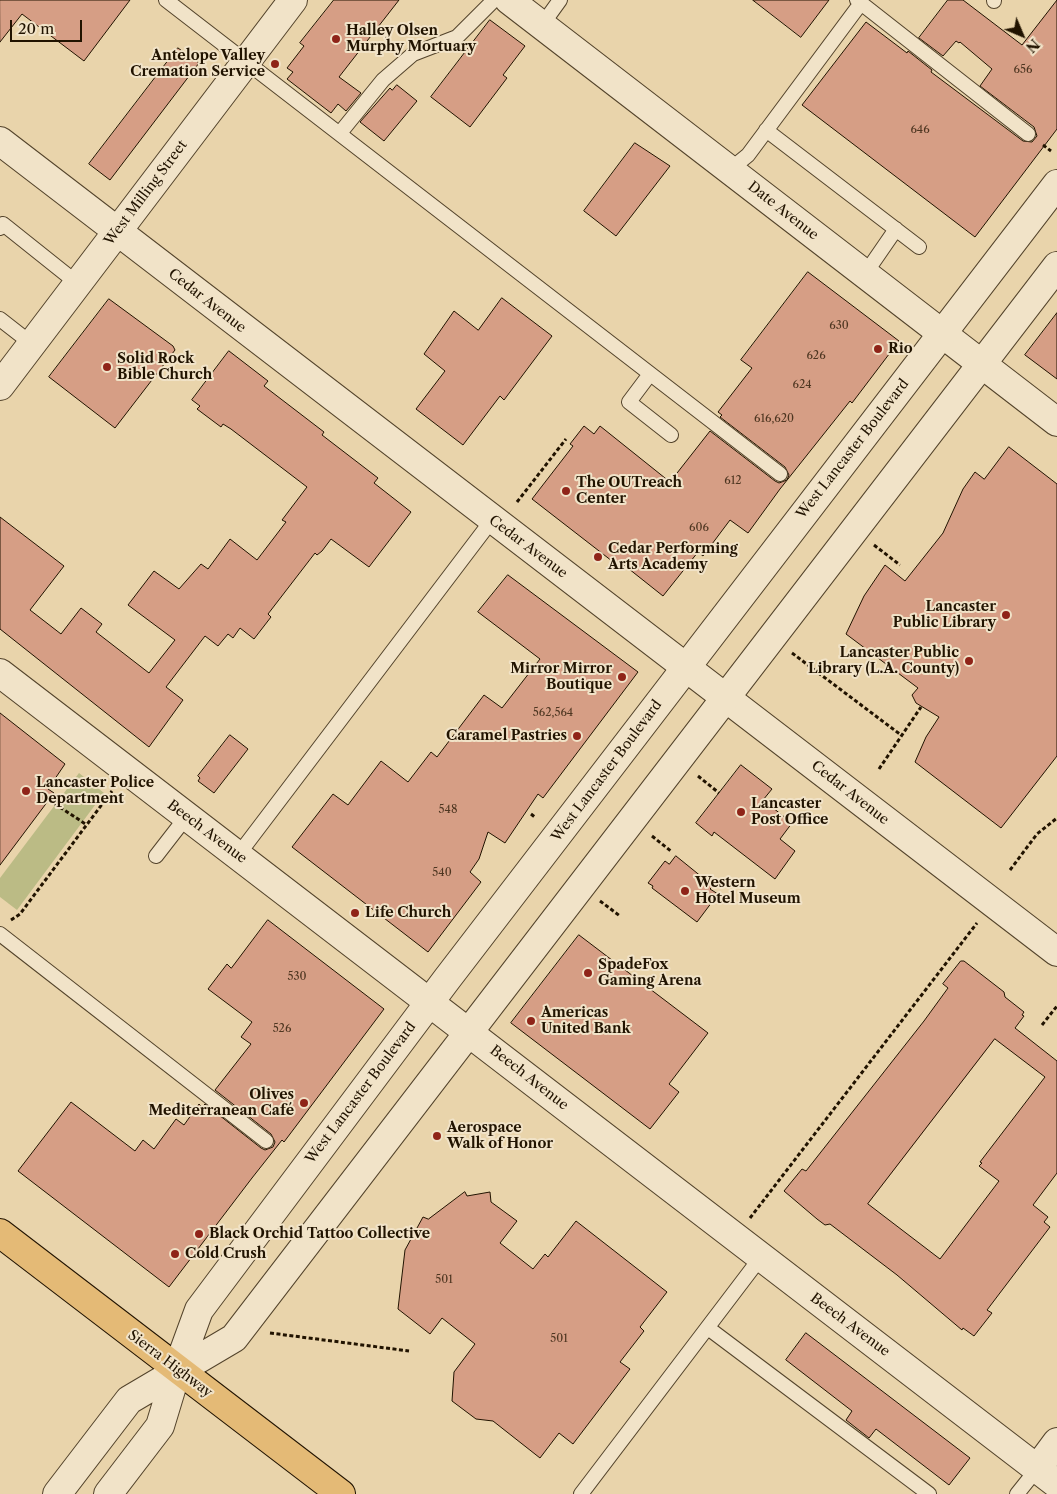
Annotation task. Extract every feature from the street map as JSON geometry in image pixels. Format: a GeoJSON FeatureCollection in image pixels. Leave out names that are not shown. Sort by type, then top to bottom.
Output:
{"type":"FeatureCollection","features":[{"type":"Feature","properties":{"kind":"main road","name":"Sierra Highway"},"geometry":{"type":"LineString","coordinates":[[0,1234],[340,1494]]}},
{"type":"Feature","properties":{"kind":"street","name":"West Milling Street"},"geometry":{"type":"LineString","coordinates":[[0,386],[293,0]]}},
{"type":"Feature","properties":{"kind":"street","name":"Date Avenue"},"geometry":{"type":"LineString","coordinates":[[509,0],[731,169],[1057,422]]}},
{"type":"Feature","properties":{"kind":"street","name":"Cedar Avenue"},"geometry":{"type":"LineString","coordinates":[[0,142],[1057,952]]}},
{"type":"Feature","properties":{"kind":"street","name":"West Lancaster Boulevard"},"geometry":{"type":"LineString","coordinates":[[108,1494],[160,1426],[177,1370],[199,1310],[429,1002],[1057,184]]}},
{"type":"Feature","properties":{"kind":"street"},"geometry":{"type":"LineString","coordinates":[[57,1494],[129,1400],[234,1338],[470,1034],[1057,266]]}},
{"type":"Feature","properties":{"kind":"street","name":"Beech Avenue"},"geometry":{"type":"LineString","coordinates":[[0,673],[1047,1477]]}},
{"type":"Feature","properties":{"kind":"street"},"geometry":{"type":"LineString","coordinates":[[1047,1477],[1057,1442]]}},
{"type":"Feature","properties":{"kind":"lane"},"geometry":{"type":"LineString","coordinates":[[166,0],[780,474]]}},
{"type":"Feature","properties":{"kind":"lane"},"geometry":{"type":"LineString","coordinates":[[340,133],[382,80],[413,54],[457,37],[494,0]]}},
{"type":"Feature","properties":{"kind":"lane"},"geometry":{"type":"LineString","coordinates":[[542,25],[560,0]]}},
{"type":"Feature","properties":{"kind":"lane"},"geometry":{"type":"LineString","coordinates":[[731,169],[748,155],[859,1],[1028,134]]}},
{"type":"Feature","properties":{"kind":"lane"},"geometry":{"type":"LineString","coordinates":[[766,130],[919,247]]}},
{"type":"Feature","properties":{"kind":"lane"},"geometry":{"type":"LineString","coordinates":[[0,228],[3,224],[77,284]]}},
{"type":"Feature","properties":{"kind":"lane"},"geometry":{"type":"LineString","coordinates":[[865,274],[896,230]]}},
{"type":"Feature","properties":{"kind":"lane"},"geometry":{"type":"LineString","coordinates":[[0,319],[32,344]]}},
{"type":"Feature","properties":{"kind":"lane"},"geometry":{"type":"LineString","coordinates":[[650,374],[629,402],[671,434]]}},
{"type":"Feature","properties":{"kind":"lane"},"geometry":{"type":"LineString","coordinates":[[238,855],[492,520]]}},
{"type":"Feature","properties":{"kind":"lane"},"geometry":{"type":"LineString","coordinates":[[156,856],[187,816]]}},
{"type":"Feature","properties":{"kind":"lane"},"geometry":{"type":"LineString","coordinates":[[3,928],[266,1141]]}},
{"type":"Feature","properties":{"kind":"lane"},"geometry":{"type":"LineString","coordinates":[[581,1494],[760,1257]]}},
{"type":"Feature","properties":{"kind":"lane"},"geometry":{"type":"LineString","coordinates":[[708,1328],[929,1494]]}},
{"type":"Feature","properties":{"kind":"lane"},"geometry":{"type":"LineString","coordinates":[[1017,1494],[1047,1477]]}},
{"type":"Feature","properties":{"kind":"path"},"geometry":{"type":"LineString","coordinates":[[517,502],[566,439]]}},
{"type":"Feature","properties":{"kind":"path"},"geometry":{"type":"LineString","coordinates":[[873,545],[900,565]]}},
{"type":"Feature","properties":{"kind":"path"},"geometry":{"type":"LineString","coordinates":[[790,651],[902,735]]}},
{"type":"Feature","properties":{"kind":"path"},"geometry":{"type":"LineString","coordinates":[[879,769],[921,707]]}},
{"type":"Feature","properties":{"kind":"path"},"geometry":{"type":"LineString","coordinates":[[3,928],[20,914],[127,771]]}},
{"type":"Feature","properties":{"kind":"path"},"geometry":{"type":"LineString","coordinates":[[695,774],[719,793]]}},
{"type":"Feature","properties":{"kind":"path"},"geometry":{"type":"LineString","coordinates":[[50,800],[87,825]]}},
{"type":"Feature","properties":{"kind":"path"},"geometry":{"type":"LineString","coordinates":[[531,814],[536,818]]}},
{"type":"Feature","properties":{"kind":"path"},"geometry":{"type":"LineString","coordinates":[[1010,870],[1037,834],[1057,818]]}},
{"type":"Feature","properties":{"kind":"path"},"geometry":{"type":"LineString","coordinates":[[649,834],[672,852]]}},
{"type":"Feature","properties":{"kind":"path"},"geometry":{"type":"LineString","coordinates":[[750,1218],[978,921]]}},
{"type":"Feature","properties":{"kind":"path"},"geometry":{"type":"LineString","coordinates":[[1042,1026],[1057,1006]]}},
{"type":"Feature","properties":{"kind":"path"},"geometry":{"type":"LineString","coordinates":[[267,1333],[409,1351]]}},
{"type":"Feature","properties":{"kind":"green space"},"geometry":{"type":"Polygon","coordinates":[[[79,773],[104,793],[17,910],[0,897],[0,878],[79,773]]]}},
{"type":"Feature","properties":{"kind":"building"},"geometry":{"type":"Polygon","coordinates":[[[0,0],[130,0],[84,61],[22,14],[0,42],[0,0]]]}},
{"type":"Feature","properties":{"kind":"building"},"geometry":{"type":"Polygon","coordinates":[[[334,0],[399,0],[339,77],[361,93],[346,111],[338,104],[331,113],[287,79],[293,72],[287,68],[304,46],[300,43],[334,0]]]}},
{"type":"Feature","properties":{"kind":"building"},"geometry":{"type":"Polygon","coordinates":[[[753,0],[829,0],[801,37],[753,0]]]}},
{"type":"Feature","properties":{"kind":"building"},"geometry":{"type":"Polygon","coordinates":[[[948,0],[963,0],[1022,45],[1057,0],[1057,129],[975,237],[802,105],[866,22],[907,53],[908,51],[932,70],[931,72],[1023,141],[1032,142],[1037,136],[1034,127],[980,86],[992,69],[960,42],[956,41],[943,56],[919,38],[948,0]]]}},
{"type":"Feature","properties":{"kind":"building"},"geometry":{"type":"Polygon","coordinates":[[[490,20],[525,46],[503,75],[507,78],[470,127],[431,97],[490,20]]]}},
{"type":"Feature","properties":{"kind":"building"},"geometry":{"type":"Polygon","coordinates":[[[178,48],[199,63],[110,180],[89,164],[178,48]]]}},
{"type":"Feature","properties":{"kind":"building"},"geometry":{"type":"Polygon","coordinates":[[[397,85],[417,101],[384,141],[360,122],[390,88],[392,90],[397,85]]]}},
{"type":"Feature","properties":{"kind":"building"},"geometry":{"type":"Polygon","coordinates":[[[635,143],[670,166],[616,236],[584,211],[635,143]]]}},
{"type":"Feature","properties":{"kind":"building"},"geometry":{"type":"Polygon","coordinates":[[[808,272],[899,341],[852,403],[850,401],[780,489],[748,533],[730,520],[703,556],[698,552],[663,596],[624,565],[621,568],[532,499],[573,446],[570,444],[584,426],[594,434],[600,426],[670,482],[710,431],[775,481],[779,483],[787,480],[789,475],[785,467],[720,417],[722,415],[718,412],[752,368],[741,360],[808,272]]]}},
{"type":"Feature","properties":{"kind":"building"},"geometry":{"type":"Polygon","coordinates":[[[502,298],[552,336],[504,400],[500,396],[463,445],[416,409],[445,371],[424,354],[454,311],[478,330],[502,298]]]}},
{"type":"Feature","properties":{"kind":"building"},"geometry":{"type":"Polygon","coordinates":[[[109,299],[173,346],[175,350],[115,428],[49,377],[109,299]]]}},
{"type":"Feature","properties":{"kind":"building"},"geometry":{"type":"Polygon","coordinates":[[[1057,313],[1057,379],[1025,355],[1057,313]]]}},
{"type":"Feature","properties":{"kind":"building"},"geometry":{"type":"Polygon","coordinates":[[[229,351],[268,381],[264,386],[324,432],[322,435],[378,478],[374,483],[411,512],[369,567],[331,539],[322,551],[317,555],[315,553],[268,614],[271,617],[254,639],[240,628],[233,638],[228,634],[218,646],[205,636],[166,687],[183,700],[149,747],[0,629],[0,517],[64,566],[30,610],[61,634],[81,608],[102,624],[96,632],[149,673],[175,640],[128,605],[154,571],[179,589],[201,564],[208,569],[230,539],[257,560],[286,522],[282,520],[307,487],[231,429],[223,424],[221,427],[197,409],[200,406],[192,400],[229,351]]]}},
{"type":"Feature","properties":{"kind":"building","name":"Lancaster Public Library (L.A. County)"},"geometry":{"type":"Polygon","coordinates":[[[1009,447],[1057,484],[1057,756],[1001,828],[915,762],[926,737],[939,717],[916,703],[912,695],[918,688],[846,634],[864,596],[885,565],[905,581],[943,533],[963,489],[975,472],[984,479],[1009,447]]]}},
{"type":"Feature","properties":{"kind":"building"},"geometry":{"type":"Polygon","coordinates":[[[508,575],[638,672],[543,798],[538,794],[505,843],[488,832],[479,859],[470,872],[481,882],[428,952],[292,847],[333,794],[348,805],[381,761],[408,782],[431,752],[437,757],[484,695],[502,708],[540,659],[478,612],[508,575]]]}},
{"type":"Feature","properties":{"kind":"building","name":"Lancaster Police Department"},"geometry":{"type":"Polygon","coordinates":[[[0,713],[65,764],[48,789],[54,793],[0,865],[0,713]]]}},
{"type":"Feature","properties":{"kind":"building"},"geometry":{"type":"Polygon","coordinates":[[[230,735],[248,749],[214,793],[198,781],[200,778],[198,776],[230,735]]]}},
{"type":"Feature","properties":{"kind":"building","name":"Lancaster Post Office"},"geometry":{"type":"Polygon","coordinates":[[[741,765],[772,789],[763,800],[792,823],[780,839],[795,851],[775,879],[714,832],[712,836],[696,823],[741,765]]]}},
{"type":"Feature","properties":{"kind":"building","name":"Western Hotel Museum"},"geometry":{"type":"Polygon","coordinates":[[[676,856],[713,886],[710,889],[718,894],[697,922],[648,883],[665,861],[669,864],[676,856]]]}},
{"type":"Feature","properties":{"kind":"building"},"geometry":{"type":"Polygon","coordinates":[[[268,920],[384,1009],[284,1142],[282,1140],[169,1287],[18,1171],[71,1102],[135,1151],[143,1140],[154,1149],[176,1119],[184,1125],[199,1104],[202,1107],[205,1104],[261,1148],[265,1150],[273,1147],[275,1142],[271,1134],[215,1090],[251,1044],[241,1037],[252,1022],[208,989],[227,964],[231,968],[268,920]]]}},
{"type":"Feature","properties":{"kind":"building"},"geometry":{"type":"Polygon","coordinates":[[[579,935],[708,1033],[669,1084],[679,1092],[650,1129],[511,1023],[579,935]]]}},
{"type":"Feature","properties":{"kind":"building"},"geometry":{"type":"Polygon","coordinates":[[[961,961],[964,961],[1004,992],[1005,997],[1024,1012],[1022,1015],[1024,1016],[1015,1028],[1057,1061],[1057,1173],[1033,1205],[1048,1217],[1044,1222],[1050,1227],[987,1310],[992,1313],[974,1336],[963,1328],[962,1330],[897,1275],[830,1224],[825,1225],[784,1191],[802,1169],[806,1171],[924,1021],[948,988],[943,984],[961,961]],[[995,1039],[868,1204],[940,1259],[999,1181],[979,1166],[982,1163],[980,1162],[1045,1077],[995,1039]]]}},
{"type":"Feature","properties":{"kind":"building"},"geometry":{"type":"Polygon","coordinates":[[[465,1192],[467,1196],[490,1192],[491,1202],[517,1221],[500,1243],[533,1269],[545,1254],[548,1257],[576,1221],[667,1292],[640,1327],[644,1331],[620,1362],[630,1369],[573,1444],[559,1433],[540,1458],[493,1421],[476,1419],[452,1401],[454,1372],[475,1344],[442,1318],[430,1334],[398,1309],[405,1250],[423,1217],[428,1219],[465,1192]]]}},
{"type":"Feature","properties":{"kind":"building"},"geometry":{"type":"Polygon","coordinates":[[[806,1333],[970,1458],[949,1485],[876,1429],[869,1438],[846,1420],[852,1411],[786,1360],[806,1333]]]}},
{"type":"Feature","properties":{"kind":"place","name":"Halley Olsen Murphy Mortuary"},"geometry":{"type":"Point","coordinates":[336,39]}},
{"type":"Feature","properties":{"kind":"place","name":"Antelope Valley Cremation Service"},"geometry":{"type":"Point","coordinates":[275,64]}},
{"type":"Feature","properties":{"kind":"place","name":"Rio"},"geometry":{"type":"Point","coordinates":[878,349]}},
{"type":"Feature","properties":{"kind":"place","name":"Solid Rock Bible Church"},"geometry":{"type":"Point","coordinates":[107,367]}},
{"type":"Feature","properties":{"kind":"place","name":"The OUTreach Center"},"geometry":{"type":"Point","coordinates":[566,491]}},
{"type":"Feature","properties":{"kind":"place","name":"Cedar Performing Arts Academy"},"geometry":{"type":"Point","coordinates":[598,557]}},
{"type":"Feature","properties":{"kind":"place","name":"Lancaster Public Library"},"geometry":{"type":"Point","coordinates":[1006,615]}},
{"type":"Feature","properties":{"kind":"place","name":"Lancaster Public Library (L.A. County)"},"geometry":{"type":"Point","coordinates":[969,661]}},
{"type":"Feature","properties":{"kind":"place","name":"Mirror Mirror Boutique"},"geometry":{"type":"Point","coordinates":[622,677]}},
{"type":"Feature","properties":{"kind":"place","name":"Caramel Pastries"},"geometry":{"type":"Point","coordinates":[577,736]}},
{"type":"Feature","properties":{"kind":"place","name":"Lancaster Police Department"},"geometry":{"type":"Point","coordinates":[26,791]}},
{"type":"Feature","properties":{"kind":"place","name":"Lancaster Post Office"},"geometry":{"type":"Point","coordinates":[741,812]}},
{"type":"Feature","properties":{"kind":"place","name":"Western Hotel Museum"},"geometry":{"type":"Point","coordinates":[685,891]}},
{"type":"Feature","properties":{"kind":"place","name":"Life Church"},"geometry":{"type":"Point","coordinates":[355,913]}},
{"type":"Feature","properties":{"kind":"place","name":"SpadeFox Gaming Arena"},"geometry":{"type":"Point","coordinates":[588,973]}},
{"type":"Feature","properties":{"kind":"place","name":"Americas United Bank"},"geometry":{"type":"Point","coordinates":[531,1021]}},
{"type":"Feature","properties":{"kind":"place","name":"Olives Mediterranean Café"},"geometry":{"type":"Point","coordinates":[304,1103]}},
{"type":"Feature","properties":{"kind":"place","name":"Aerospace Walk of Honor"},"geometry":{"type":"Point","coordinates":[437,1136]}},
{"type":"Feature","properties":{"kind":"place","name":"Black Orchid Tattoo Collective"},"geometry":{"type":"Point","coordinates":[199,1234]}},
{"type":"Feature","properties":{"kind":"place","name":"Cold Crush"},"geometry":{"type":"Point","coordinates":[175,1254]}}]}
